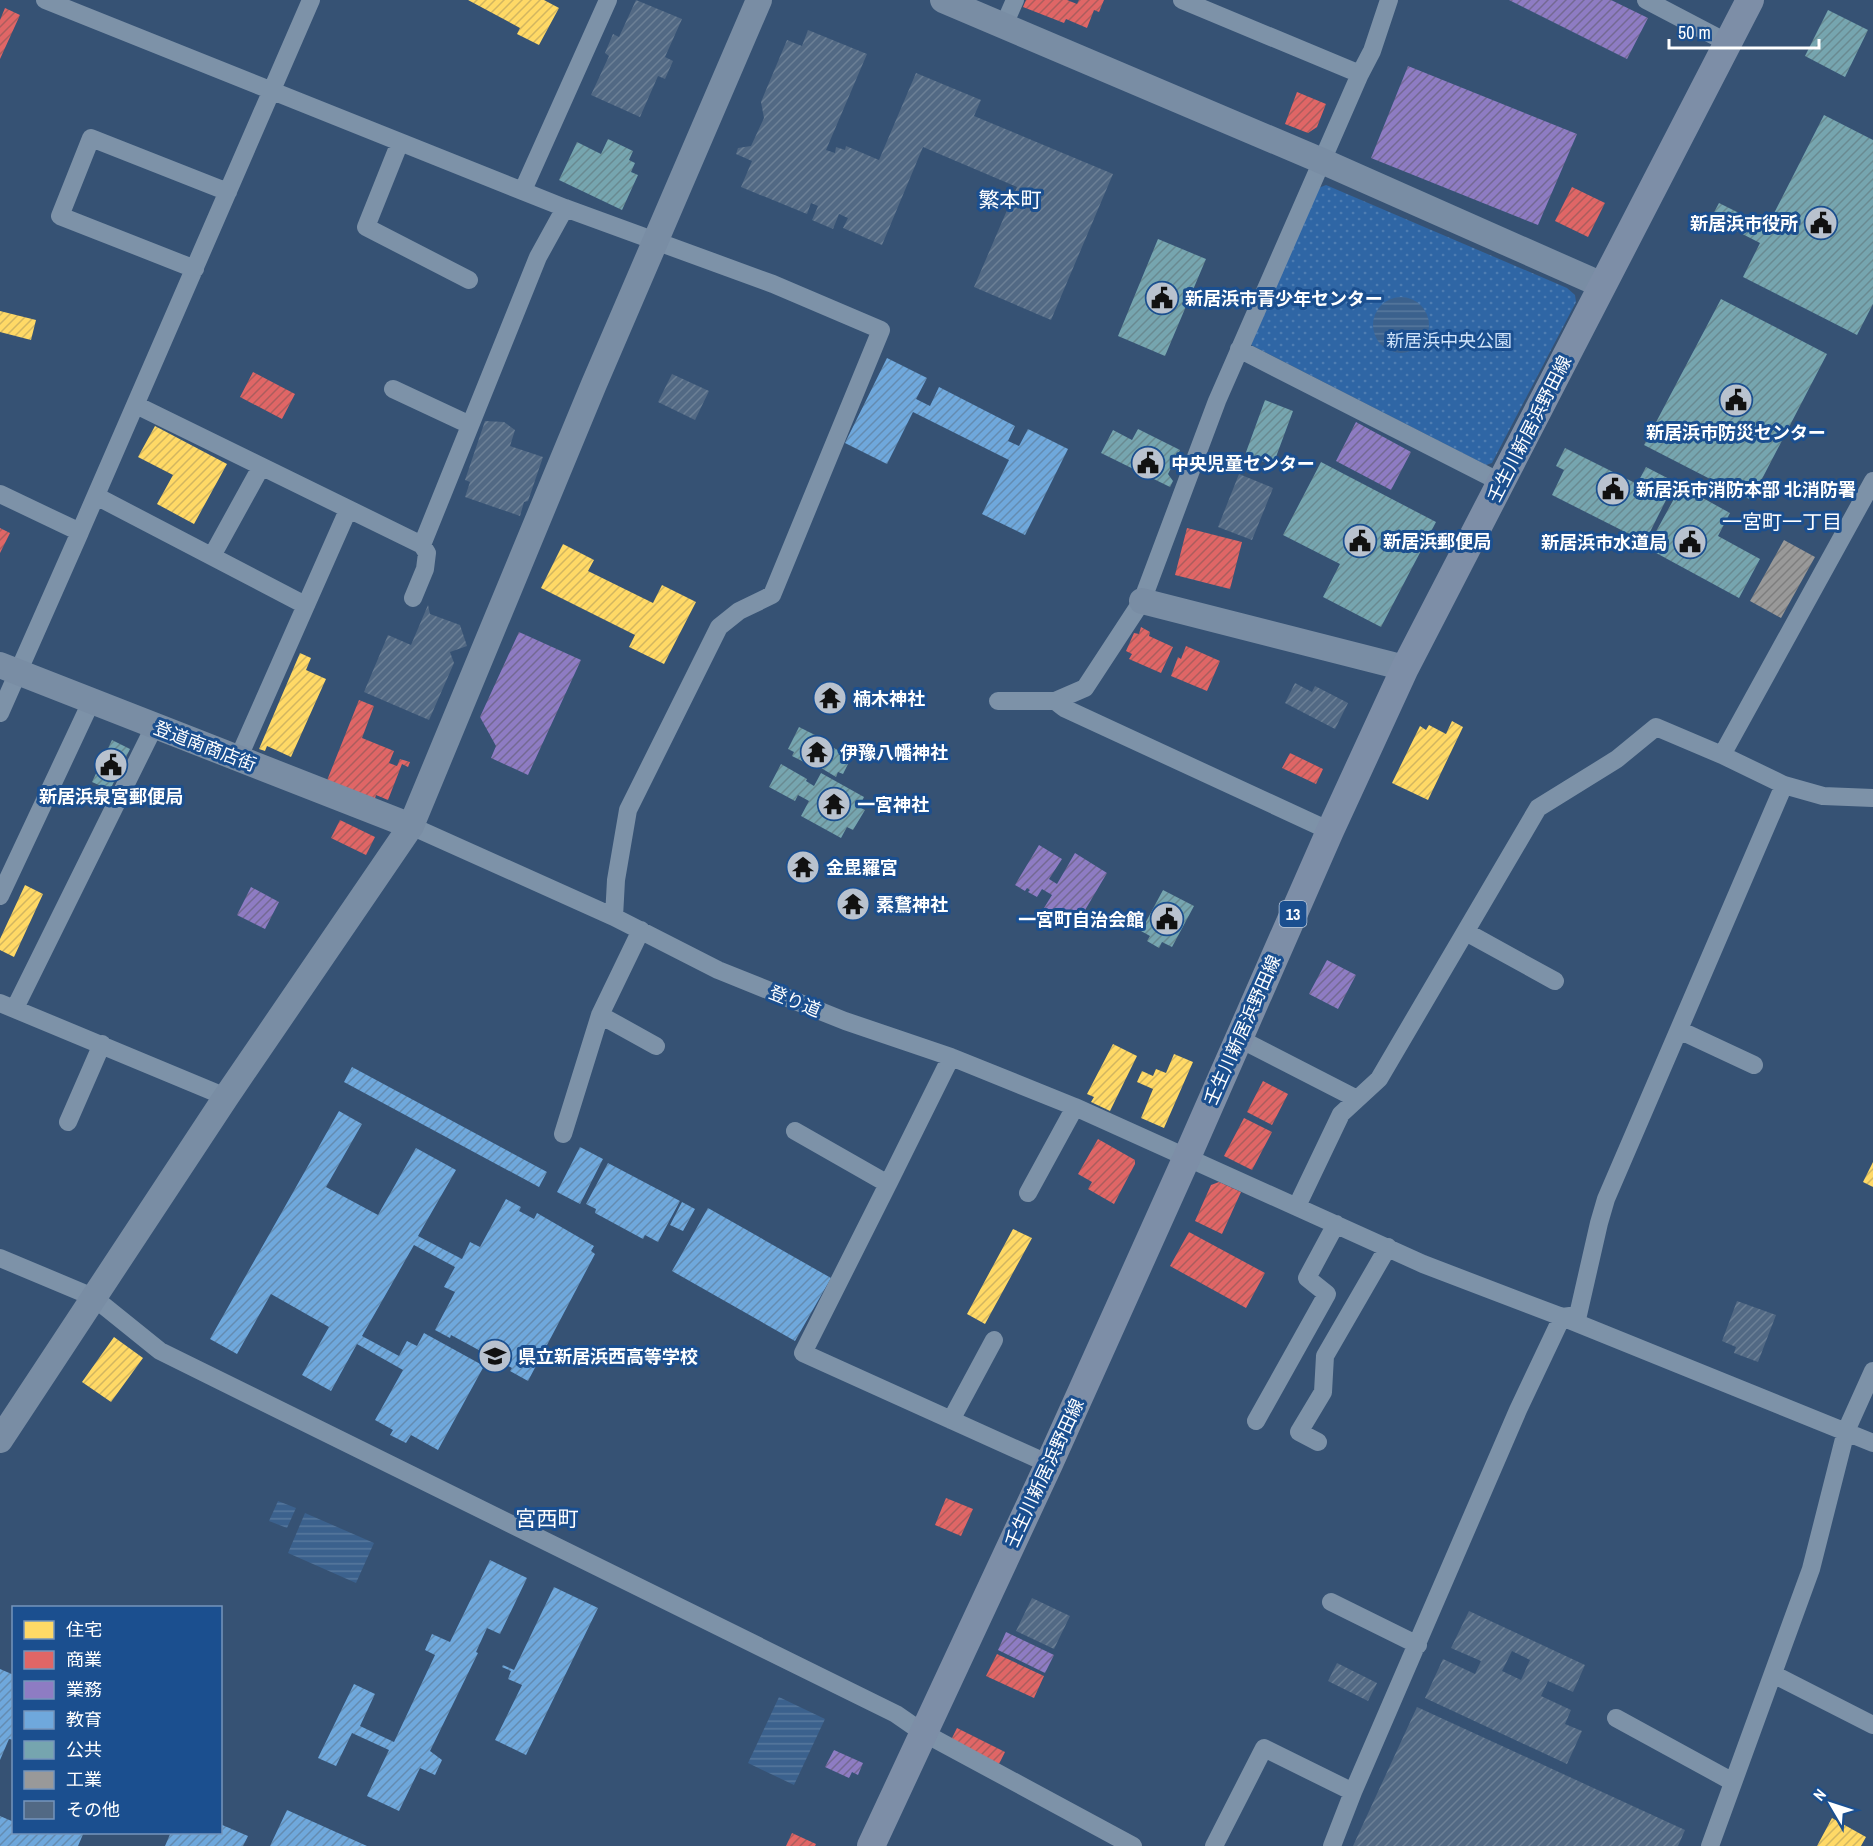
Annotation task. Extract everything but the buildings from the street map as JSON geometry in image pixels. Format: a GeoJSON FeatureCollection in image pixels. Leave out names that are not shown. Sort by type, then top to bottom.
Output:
{"type":"FeatureCollection","features":[{"type":"Feature","properties":{"kind":"main road","name":"壬生川新居浜野田線"},"geometry":{"type":"LineString","coordinates":[[871,1846],[922,1732],[1049,1464],[1330,831],[1405,668],[1750,0]]}},
{"type":"Feature","properties":{"kind":"street"},"geometry":{"type":"LineString","coordinates":[[45,0],[565,208],[773,284],[881,330],[772,595],[739,611],[718,627],[628,810],[616,880],[614,917]]}},
{"type":"Feature","properties":{"kind":"street"},"geometry":{"type":"LineString","coordinates":[[0,713],[9,669],[80,532],[311,0]]}},
{"type":"Feature","properties":{"kind":"street"},"geometry":{"type":"LineString","coordinates":[[523,190],[608,0]]}},
{"type":"Feature","properties":{"kind":"street"},"geometry":{"type":"LineString","coordinates":[[0,1440],[226,1097],[411,826],[590,395],[759,0]]}},
{"type":"Feature","properties":{"kind":"street"},"geometry":{"type":"LineString","coordinates":[[943,0],[1322,161],[1602,285]]}},
{"type":"Feature","properties":{"kind":"street"},"geometry":{"type":"LineString","coordinates":[[1004,25],[1015,0]]}},
{"type":"Feature","properties":{"kind":"street"},"geometry":{"type":"LineString","coordinates":[[1182,0],[1360,74]]}},
{"type":"Feature","properties":{"kind":"street"},"geometry":{"type":"LineString","coordinates":[[998,701],[1055,701],[1085,688],[1142,601],[1217,401],[1372,51],[1389,0]]}},
{"type":"Feature","properties":{"kind":"street"},"geometry":{"type":"LineString","coordinates":[[1646,0],[1728,43]]}},
{"type":"Feature","properties":{"kind":"street"},"geometry":{"type":"LineString","coordinates":[[195,269],[60,216],[91,138],[228,192]]}},
{"type":"Feature","properties":{"kind":"street"},"geometry":{"type":"LineString","coordinates":[[400,142],[366,227],[469,280]]}},
{"type":"Feature","properties":{"kind":"street"},"geometry":{"type":"LineString","coordinates":[[422,545],[538,257],[565,208]]}},
{"type":"Feature","properties":{"kind":"street"},"geometry":{"type":"LineString","coordinates":[[1239,349],[1502,483]]}},
{"type":"Feature","properties":{"kind":"street"},"geometry":{"type":"LineString","coordinates":[[393,389],[470,426]]}},
{"type":"Feature","properties":{"kind":"street"},"geometry":{"type":"LineString","coordinates":[[136,405],[422,545],[427,553],[425,569],[413,598]]}},
{"type":"Feature","properties":{"kind":"street"},"geometry":{"type":"LineString","coordinates":[[212,556],[261,467]]}},
{"type":"Feature","properties":{"kind":"street"},"geometry":{"type":"LineString","coordinates":[[1722,755],[1873,481]]}},
{"type":"Feature","properties":{"kind":"street"},"geometry":{"type":"LineString","coordinates":[[0,494],[80,532]]}},
{"type":"Feature","properties":{"kind":"street"},"geometry":{"type":"LineString","coordinates":[[96,496],[305,605]]}},
{"type":"Feature","properties":{"kind":"street"},"geometry":{"type":"LineString","coordinates":[[238,759],[348,510]]}},
{"type":"Feature","properties":{"kind":"street"},"geometry":{"type":"LineString","coordinates":[[1142,601],[1405,668]]}},
{"type":"Feature","properties":{"kind":"street","name":"登道南商店街"},"geometry":{"type":"LineString","coordinates":[[9,669],[411,826]]}},
{"type":"Feature","properties":{"kind":"street"},"geometry":{"type":"LineString","coordinates":[[1055,701],[1064,708],[1330,831]]}},
{"type":"Feature","properties":{"kind":"street"},"geometry":{"type":"LineString","coordinates":[[0,896],[91,702]]}},
{"type":"Feature","properties":{"kind":"street"},"geometry":{"type":"LineString","coordinates":[[154,727],[7,1005],[226,1097]]}},
{"type":"Feature","properties":{"kind":"street"},"geometry":{"type":"LineString","coordinates":[[1296,1206],[1341,1114],[1379,1078],[1538,808],[1617,759],[1656,727],[1784,785],[1823,796],[1873,798]]}},
{"type":"Feature","properties":{"kind":"street"},"geometry":{"type":"LineString","coordinates":[[1332,1846],[1353,1792],[1518,1410],[1562,1317],[1578,1315],[1606,1199],[1784,785]]}},
{"type":"Feature","properties":{"kind":"street","name":"登り道"},"geometry":{"type":"LineString","coordinates":[[411,826],[614,917],[718,970],[845,1021],[951,1057],[1075,1107],[1423,1264],[1562,1317],[1873,1443]]}},
{"type":"Feature","properties":{"kind":"street"},"geometry":{"type":"LineString","coordinates":[[563,1134],[600,1015],[641,930]]}},
{"type":"Feature","properties":{"kind":"street"},"geometry":{"type":"LineString","coordinates":[[1466,932],[1555,981]]}},
{"type":"Feature","properties":{"kind":"street"},"geometry":{"type":"LineString","coordinates":[[600,1015],[656,1046]]}},
{"type":"Feature","properties":{"kind":"street"},"geometry":{"type":"LineString","coordinates":[[1679,1030],[1754,1065]]}},
{"type":"Feature","properties":{"kind":"street"},"geometry":{"type":"LineString","coordinates":[[1238,1038],[1357,1099]]}},
{"type":"Feature","properties":{"kind":"street"},"geometry":{"type":"LineString","coordinates":[[68,1122],[102,1044]]}},
{"type":"Feature","properties":{"kind":"street"},"geometry":{"type":"LineString","coordinates":[[951,1057],[803,1353],[1049,1464]]}},
{"type":"Feature","properties":{"kind":"street"},"geometry":{"type":"LineString","coordinates":[[1028,1193],[1075,1107]]}},
{"type":"Feature","properties":{"kind":"street"},"geometry":{"type":"LineString","coordinates":[[795,1131],[888,1184]]}},
{"type":"Feature","properties":{"kind":"street"},"geometry":{"type":"LineString","coordinates":[[1256,1421],[1327,1294],[1307,1278],[1336,1224]]}},
{"type":"Feature","properties":{"kind":"street"},"geometry":{"type":"LineString","coordinates":[[1318,1442],[1299,1432],[1323,1392],[1325,1356],[1388,1247]]}},
{"type":"Feature","properties":{"kind":"street"},"geometry":{"type":"LineString","coordinates":[[0,1258],[93,1297],[160,1351],[886,1709],[922,1732],[1133,1846]]}},
{"type":"Feature","properties":{"kind":"street"},"geometry":{"type":"LineString","coordinates":[[951,1420],[994,1340]]}},
{"type":"Feature","properties":{"kind":"street"},"geometry":{"type":"LineString","coordinates":[[1710,1846],[1811,1569],[1846,1431],[1873,1371]]}},
{"type":"Feature","properties":{"kind":"street"},"geometry":{"type":"LineString","coordinates":[[1331,1602],[1418,1645]]}},
{"type":"Feature","properties":{"kind":"street"},"geometry":{"type":"LineString","coordinates":[[1773,1674],[1873,1725]]}},
{"type":"Feature","properties":{"kind":"street"},"geometry":{"type":"LineString","coordinates":[[1616,1718],[1733,1782]]}},
{"type":"Feature","properties":{"kind":"street"},"geometry":{"type":"LineString","coordinates":[[1214,1846],[1264,1748],[1353,1792]]}},
{"type":"Feature","properties":{"kind":"green space","name":"新居浜中央公園"},"geometry":{"type":"Polygon","coordinates":[[[1326,185],[1567,288],[1575,295],[1576,302],[1492,463],[1486,465],[1251,345],[1316,189],[1326,185]]]}},
{"type":"Feature","properties":{"kind":"shaded area"},"geometry":{"type":"Polygon","coordinates":[[[1395,297],[1407,297],[1417,301],[1425,309],[1429,325],[1425,341],[1417,349],[1407,353],[1395,353],[1385,349],[1377,341],[1373,331],[1373,319],[1377,309],[1385,301],[1395,297]]]}},
{"type":"Feature","properties":{"kind":"shaded area"},"geometry":{"type":"Polygon","coordinates":[[[278,1501],[296,1508],[287,1528],[269,1521],[278,1501]]]}},
{"type":"Feature","properties":{"kind":"shaded area"},"geometry":{"type":"Polygon","coordinates":[[[305,1513],[374,1543],[356,1583],[288,1553],[305,1513]]]}},
{"type":"Feature","properties":{"kind":"shaded area"},"geometry":{"type":"Polygon","coordinates":[[[779,1697],[825,1719],[794,1785],[748,1763],[779,1697]]]}},
{"type":"Feature","properties":{"kind":"place","name":"新居浜市役所"},"geometry":{"type":"Point","coordinates":[1821,223]}},
{"type":"Feature","properties":{"kind":"place","name":"新居浜市青少年センター"},"geometry":{"type":"Point","coordinates":[1162,298]}},
{"type":"Feature","properties":{"kind":"place","name":"新居浜市防災センター"},"geometry":{"type":"Point","coordinates":[1736,400]}},
{"type":"Feature","properties":{"kind":"place","name":"中央児童センター"},"geometry":{"type":"Point","coordinates":[1148,463]}},
{"type":"Feature","properties":{"kind":"place","name":"新居浜市消防本部 北消防署"},"geometry":{"type":"Point","coordinates":[1613,489]}},
{"type":"Feature","properties":{"kind":"place","name":"新居浜郵便局"},"geometry":{"type":"Point","coordinates":[1360,541]}},
{"type":"Feature","properties":{"kind":"place","name":"新居浜市水道局"},"geometry":{"type":"Point","coordinates":[1690,542]}},
{"type":"Feature","properties":{"kind":"place","name":"楠木神社"},"geometry":{"type":"Point","coordinates":[830,698]}},
{"type":"Feature","properties":{"kind":"place","name":"伊豫八幡神社"},"geometry":{"type":"Point","coordinates":[817,752]}},
{"type":"Feature","properties":{"kind":"place","name":"新居浜泉宮郵便局"},"geometry":{"type":"Point","coordinates":[111,765]}},
{"type":"Feature","properties":{"kind":"place","name":"一宮神社"},"geometry":{"type":"Point","coordinates":[834,804]}},
{"type":"Feature","properties":{"kind":"place","name":"金毘羅宮"},"geometry":{"type":"Point","coordinates":[803,867]}},
{"type":"Feature","properties":{"kind":"place","name":"素鵞神社"},"geometry":{"type":"Point","coordinates":[853,904]}},
{"type":"Feature","properties":{"kind":"place","name":"一宮町自治会館"},"geometry":{"type":"Point","coordinates":[1167,919]}},
{"type":"Feature","properties":{"kind":"place","name":"県立新居浜西高等学校"},"geometry":{"type":"Point","coordinates":[495,1356]}},
{"type":"Feature","properties":{"kind":"district","name":"繁本町"},"geometry":{"type":"Point","coordinates":[1010,199]}},
{"type":"Feature","properties":{"kind":"district","name":"一宮町一丁目"},"geometry":{"type":"Point","coordinates":[1782,521]}},
{"type":"Feature","properties":{"kind":"district","name":"宮西町"},"geometry":{"type":"Point","coordinates":[547,1518]}}]}
